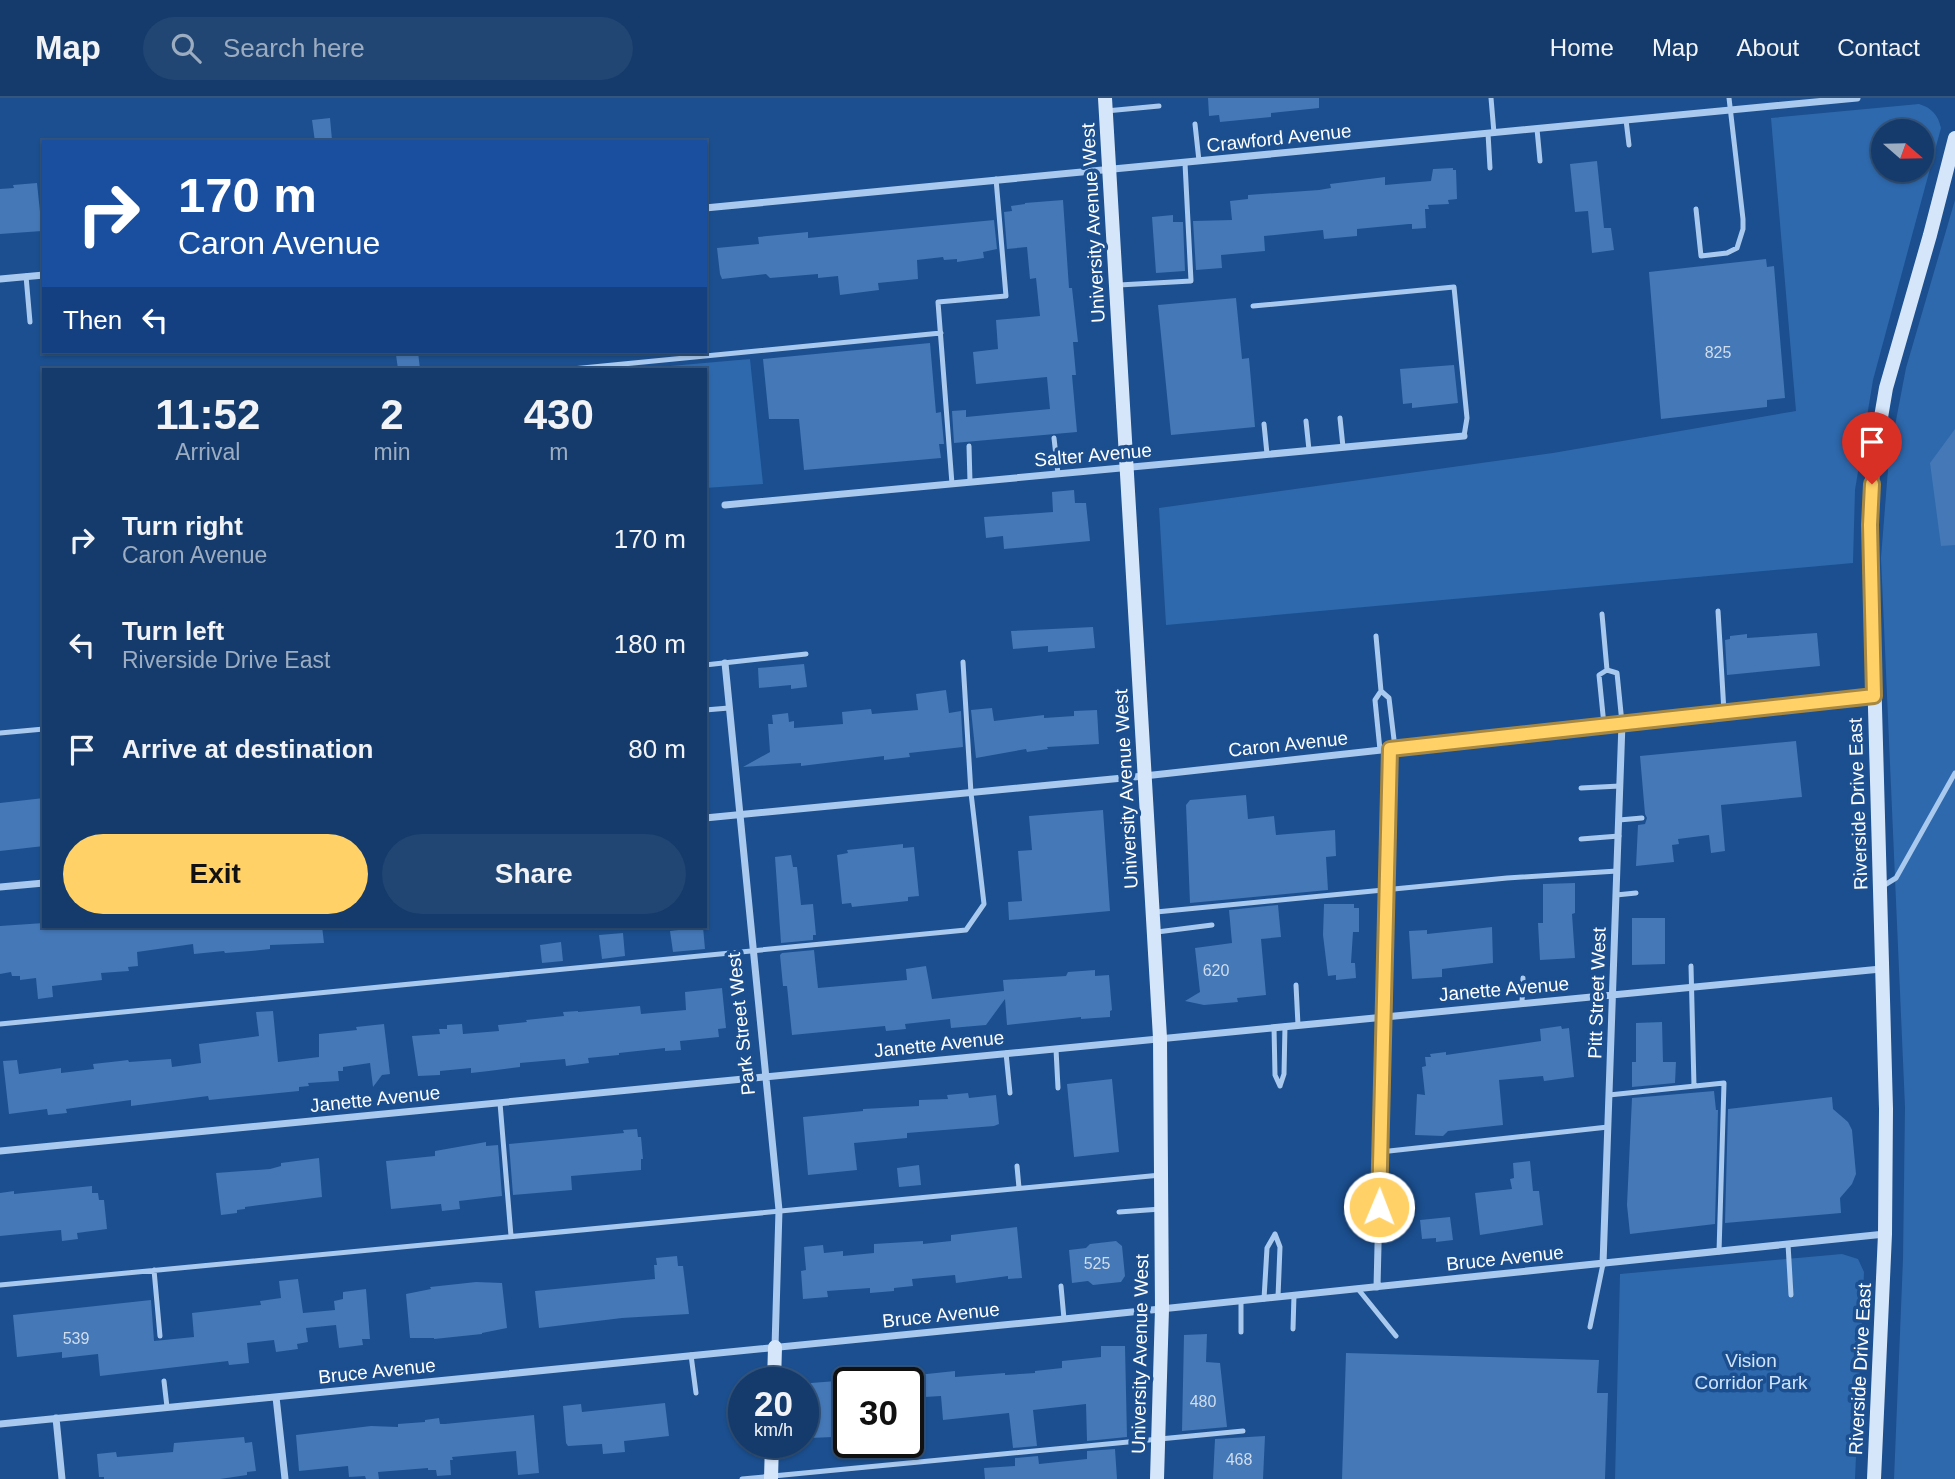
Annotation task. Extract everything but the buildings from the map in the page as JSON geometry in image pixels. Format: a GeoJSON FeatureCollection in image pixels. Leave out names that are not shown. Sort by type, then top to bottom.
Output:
{"type":"FeatureCollection","features":[{"type":"Feature","properties":{"kind":"main road","name":"University Avenue West"},"geometry":{"type":"LineString","coordinates":[[1106,105],[1160,1038],[1162,1309],[1157,1479]]}},
{"type":"Feature","properties":{"kind":"main road","name":"Riverside Drive East"},"geometry":{"type":"LineString","coordinates":[[1874,1479],[1885,1234],[1886,1109],[1870,525],[1873,464],[1886,388],[1955,138]]}},
{"type":"Feature","properties":{"kind":"main road","name":"Park Street West"},"geometry":{"type":"LineString","coordinates":[[774,1367],[775,1347]]}},
{"type":"Feature","properties":{"kind":"main road"},"geometry":{"type":"LineString","coordinates":[[771,1478],[772,1458]]}},
{"type":"Feature","properties":{"kind":"street","name":"Crawford Avenue"},"geometry":{"type":"LineString","coordinates":[[707,208],[1854,98]]}},
{"type":"Feature","properties":{"kind":"street"},"geometry":{"type":"LineString","coordinates":[[0,279],[42,275]]}},
{"type":"Feature","properties":{"kind":"street","name":"Salter Avenue"},"geometry":{"type":"LineString","coordinates":[[726,505],[1464,436]]}},
{"type":"Feature","properties":{"kind":"street","name":"Park Street West"},"geometry":{"type":"LineString","coordinates":[[725,663],[779,1210],[775,1347]]}},
{"type":"Feature","properties":{"kind":"street","name":"Caron Avenue"},"geometry":{"type":"LineString","coordinates":[[707,818],[1144,776],[1874,696]]}},
{"type":"Feature","properties":{"kind":"street","name":"Pitt Street West"},"geometry":{"type":"LineString","coordinates":[[1603,1264],[1622,723]]}},
{"type":"Feature","properties":{"kind":"street"},"geometry":{"type":"LineString","coordinates":[[1377,1287],[1393,749]]}},
{"type":"Feature","properties":{"kind":"street"},"geometry":{"type":"LineString","coordinates":[[0,887],[42,883]]}},
{"type":"Feature","properties":{"kind":"street","name":"Janette Avenue"},"geometry":{"type":"LineString","coordinates":[[0,1151],[1881,969]]}},
{"type":"Feature","properties":{"kind":"street","name":"Bruce Avenue"},"geometry":{"type":"LineString","coordinates":[[0,1424],[1064,1319],[1885,1234]]}},
{"type":"Feature","properties":{"kind":"street"},"geometry":{"type":"LineString","coordinates":[[276,1397],[285,1479]]}},
{"type":"Feature","properties":{"kind":"street"},"geometry":{"type":"LineString","coordinates":[[56,1419],[62,1479]]}},
{"type":"Feature","properties":{"kind":"lane"},"geometry":{"type":"LineString","coordinates":[[1490,168],[1491,98]]}},
{"type":"Feature","properties":{"kind":"lane"},"geometry":{"type":"LineString","coordinates":[[1696,209],[1701,256],[1727,253],[1737,248],[1743,219],[1729,98]]}},
{"type":"Feature","properties":{"kind":"lane"},"geometry":{"type":"LineString","coordinates":[[1106,105],[1159,106]]}},
{"type":"Feature","properties":{"kind":"lane"},"geometry":{"type":"LineString","coordinates":[[1626,120],[1629,145]]}},
{"type":"Feature","properties":{"kind":"lane"},"geometry":{"type":"LineString","coordinates":[[1195,124],[1199,161]]}},
{"type":"Feature","properties":{"kind":"lane"},"geometry":{"type":"LineString","coordinates":[[1537,128],[1540,161]]}},
{"type":"Feature","properties":{"kind":"lane"},"geometry":{"type":"LineString","coordinates":[[1116,285],[1191,281],[1185,163]]}},
{"type":"Feature","properties":{"kind":"lane"},"geometry":{"type":"LineString","coordinates":[[952,484],[938,302],[1006,296],[996,179]]}},
{"type":"Feature","properties":{"kind":"lane"},"geometry":{"type":"LineString","coordinates":[[26,276],[30,322]]}},
{"type":"Feature","properties":{"kind":"lane"},"geometry":{"type":"LineString","coordinates":[[1253,306],[1454,287],[1467,418],[1464,436]]}},
{"type":"Feature","properties":{"kind":"lane"},"geometry":{"type":"LineString","coordinates":[[582,368],[940,333]]}},
{"type":"Feature","properties":{"kind":"lane"},"geometry":{"type":"LineString","coordinates":[[1340,418],[1343,447]]}},
{"type":"Feature","properties":{"kind":"lane"},"geometry":{"type":"LineString","coordinates":[[1306,421],[1309,450]]}},
{"type":"Feature","properties":{"kind":"lane"},"geometry":{"type":"LineString","coordinates":[[1264,424],[1267,454]]}},
{"type":"Feature","properties":{"kind":"lane"},"geometry":{"type":"LineString","coordinates":[[1054,438],[1058,474]]}},
{"type":"Feature","properties":{"kind":"lane"},"geometry":{"type":"LineString","coordinates":[[968,446],[970,482]]}},
{"type":"Feature","properties":{"kind":"lane"},"geometry":{"type":"LineString","coordinates":[[1718,611],[1724,712]]}},
{"type":"Feature","properties":{"kind":"lane"},"geometry":{"type":"LineString","coordinates":[[1602,614],[1607,670]]}},
{"type":"Feature","properties":{"kind":"lane"},"geometry":{"type":"LineString","coordinates":[[1376,636],[1381,691],[1374,700],[1380,750]]}},
{"type":"Feature","properties":{"kind":"lane"},"geometry":{"type":"LineString","coordinates":[[707,665],[806,654]]}},
{"type":"Feature","properties":{"kind":"lane"},"geometry":{"type":"LineString","coordinates":[[0,1024],[966,930],[984,904],[971,793],[963,662]]}},
{"type":"Feature","properties":{"kind":"lane"},"geometry":{"type":"LineString","coordinates":[[1604,725],[1599,675],[1607,670],[1617,673],[1622,723]]}},
{"type":"Feature","properties":{"kind":"lane"},"geometry":{"type":"LineString","coordinates":[[1381,691],[1389,698],[1393,749]]}},
{"type":"Feature","properties":{"kind":"lane"},"geometry":{"type":"LineString","coordinates":[[707,710],[729,708]]}},
{"type":"Feature","properties":{"kind":"lane"},"geometry":{"type":"LineString","coordinates":[[0,733],[42,729]]}},
{"type":"Feature","properties":{"kind":"lane"},"geometry":{"type":"LineString","coordinates":[[1881,888],[1896,878],[1955,774]]}},
{"type":"Feature","properties":{"kind":"lane"},"geometry":{"type":"LineString","coordinates":[[1581,788],[1620,786]]}},
{"type":"Feature","properties":{"kind":"lane"},"geometry":{"type":"LineString","coordinates":[[1619,820],[1643,818]]}},
{"type":"Feature","properties":{"kind":"lane"},"geometry":{"type":"LineString","coordinates":[[1581,839],[1619,836]]}},
{"type":"Feature","properties":{"kind":"lane"},"geometry":{"type":"LineString","coordinates":[[1153,912],[1507,878],[1617,871]]}},
{"type":"Feature","properties":{"kind":"lane"},"geometry":{"type":"LineString","coordinates":[[1616,895],[1636,893]]}},
{"type":"Feature","properties":{"kind":"lane"},"geometry":{"type":"LineString","coordinates":[[1154,932],[1212,925]]}},
{"type":"Feature","properties":{"kind":"lane"},"geometry":{"type":"LineString","coordinates":[[1691,966],[1693,1086]]}},
{"type":"Feature","properties":{"kind":"lane"},"geometry":{"type":"LineString","coordinates":[[1522,1003],[1523,978]]}},
{"type":"Feature","properties":{"kind":"lane"},"geometry":{"type":"LineString","coordinates":[[1296,985],[1298,1025]]}},
{"type":"Feature","properties":{"kind":"lane"},"geometry":{"type":"LineString","coordinates":[[1274,1027],[1275,1075],[1280,1086],[1284,1074],[1285,1026]]}},
{"type":"Feature","properties":{"kind":"lane"},"geometry":{"type":"LineString","coordinates":[[1056,1048],[1058,1088]]}},
{"type":"Feature","properties":{"kind":"lane"},"geometry":{"type":"LineString","coordinates":[[1006,1053],[1010,1093]]}},
{"type":"Feature","properties":{"kind":"lane"},"geometry":{"type":"LineString","coordinates":[[1609,1095],[1724,1083],[1719,1252]]}},
{"type":"Feature","properties":{"kind":"lane"},"geometry":{"type":"LineString","coordinates":[[500,1103],[511,1236]]}},
{"type":"Feature","properties":{"kind":"lane"},"geometry":{"type":"LineString","coordinates":[[1380,1152],[1608,1127]]}},
{"type":"Feature","properties":{"kind":"lane"},"geometry":{"type":"LineString","coordinates":[[1017,1166],[1019,1188]]}},
{"type":"Feature","properties":{"kind":"lane"},"geometry":{"type":"LineString","coordinates":[[0,1285],[1161,1174]]}},
{"type":"Feature","properties":{"kind":"lane"},"geometry":{"type":"LineString","coordinates":[[1119,1212],[1161,1209]]}},
{"type":"Feature","properties":{"kind":"lane"},"geometry":{"type":"LineString","coordinates":[[1264,1298],[1267,1248],[1275,1234],[1280,1247],[1278,1297]]}},
{"type":"Feature","properties":{"kind":"lane"},"geometry":{"type":"LineString","coordinates":[[1788,1244],[1791,1295]]}},
{"type":"Feature","properties":{"kind":"lane"},"geometry":{"type":"LineString","coordinates":[[1590,1327],[1603,1264]]}},
{"type":"Feature","properties":{"kind":"lane"},"geometry":{"type":"LineString","coordinates":[[154,1270],[160,1336]]}},
{"type":"Feature","properties":{"kind":"lane"},"geometry":{"type":"LineString","coordinates":[[1061,1286],[1064,1319]]}},
{"type":"Feature","properties":{"kind":"lane"},"geometry":{"type":"LineString","coordinates":[[1358,1289],[1395,1336]]}},
{"type":"Feature","properties":{"kind":"lane"},"geometry":{"type":"LineString","coordinates":[[1293,1329],[1294,1295]]}},
{"type":"Feature","properties":{"kind":"lane"},"geometry":{"type":"LineString","coordinates":[[1241,1301],[1241,1332]]}},
{"type":"Feature","properties":{"kind":"lane"},"geometry":{"type":"LineString","coordinates":[[691,1355],[696,1393]]}},
{"type":"Feature","properties":{"kind":"lane"},"geometry":{"type":"LineString","coordinates":[[164,1381],[167,1407]]}},
{"type":"Feature","properties":{"kind":"lane"},"geometry":{"type":"LineString","coordinates":[[742,1479],[1243,1431]]}},
{"type":"Feature","properties":{"kind":"green space"},"geometry":{"type":"Polygon","coordinates":[[[1919,104],[1934,113],[1941,128],[1934,154],[1934,119],[1871,119],[1871,182],[1926,182],[1873,380],[1855,490],[1853,563],[1166,625],[1159,508],[1553,453],[1796,411],[1771,118],[1919,104]]]}},
{"type":"Feature","properties":{"kind":"green space"},"geometry":{"type":"Polygon","coordinates":[[[1955,200],[1955,1479],[1894,1479],[1903,1259],[1905,1107],[1881,558],[1889,457],[1906,368],[1955,200]]]}},
{"type":"Feature","properties":{"kind":"green space"},"geometry":{"type":"Polygon","coordinates":[[[750,359],[763,484],[707,488],[707,368],[647,368],[750,359]]]}},
{"type":"Feature","properties":{"kind":"green space","name":"Vision Corridor Park"},"geometry":{"type":"Polygon","coordinates":[[[1842,1254],[1858,1259],[1864,1272],[1855,1479],[1615,1479],[1620,1274],[1842,1254]]]}},
{"type":"Feature","properties":{"kind":"route"},"geometry":{"type":"LineString","coordinates":[[1379,1207],[1390,749],[1874,696],[1870,525],[1872,484]]}}]}
